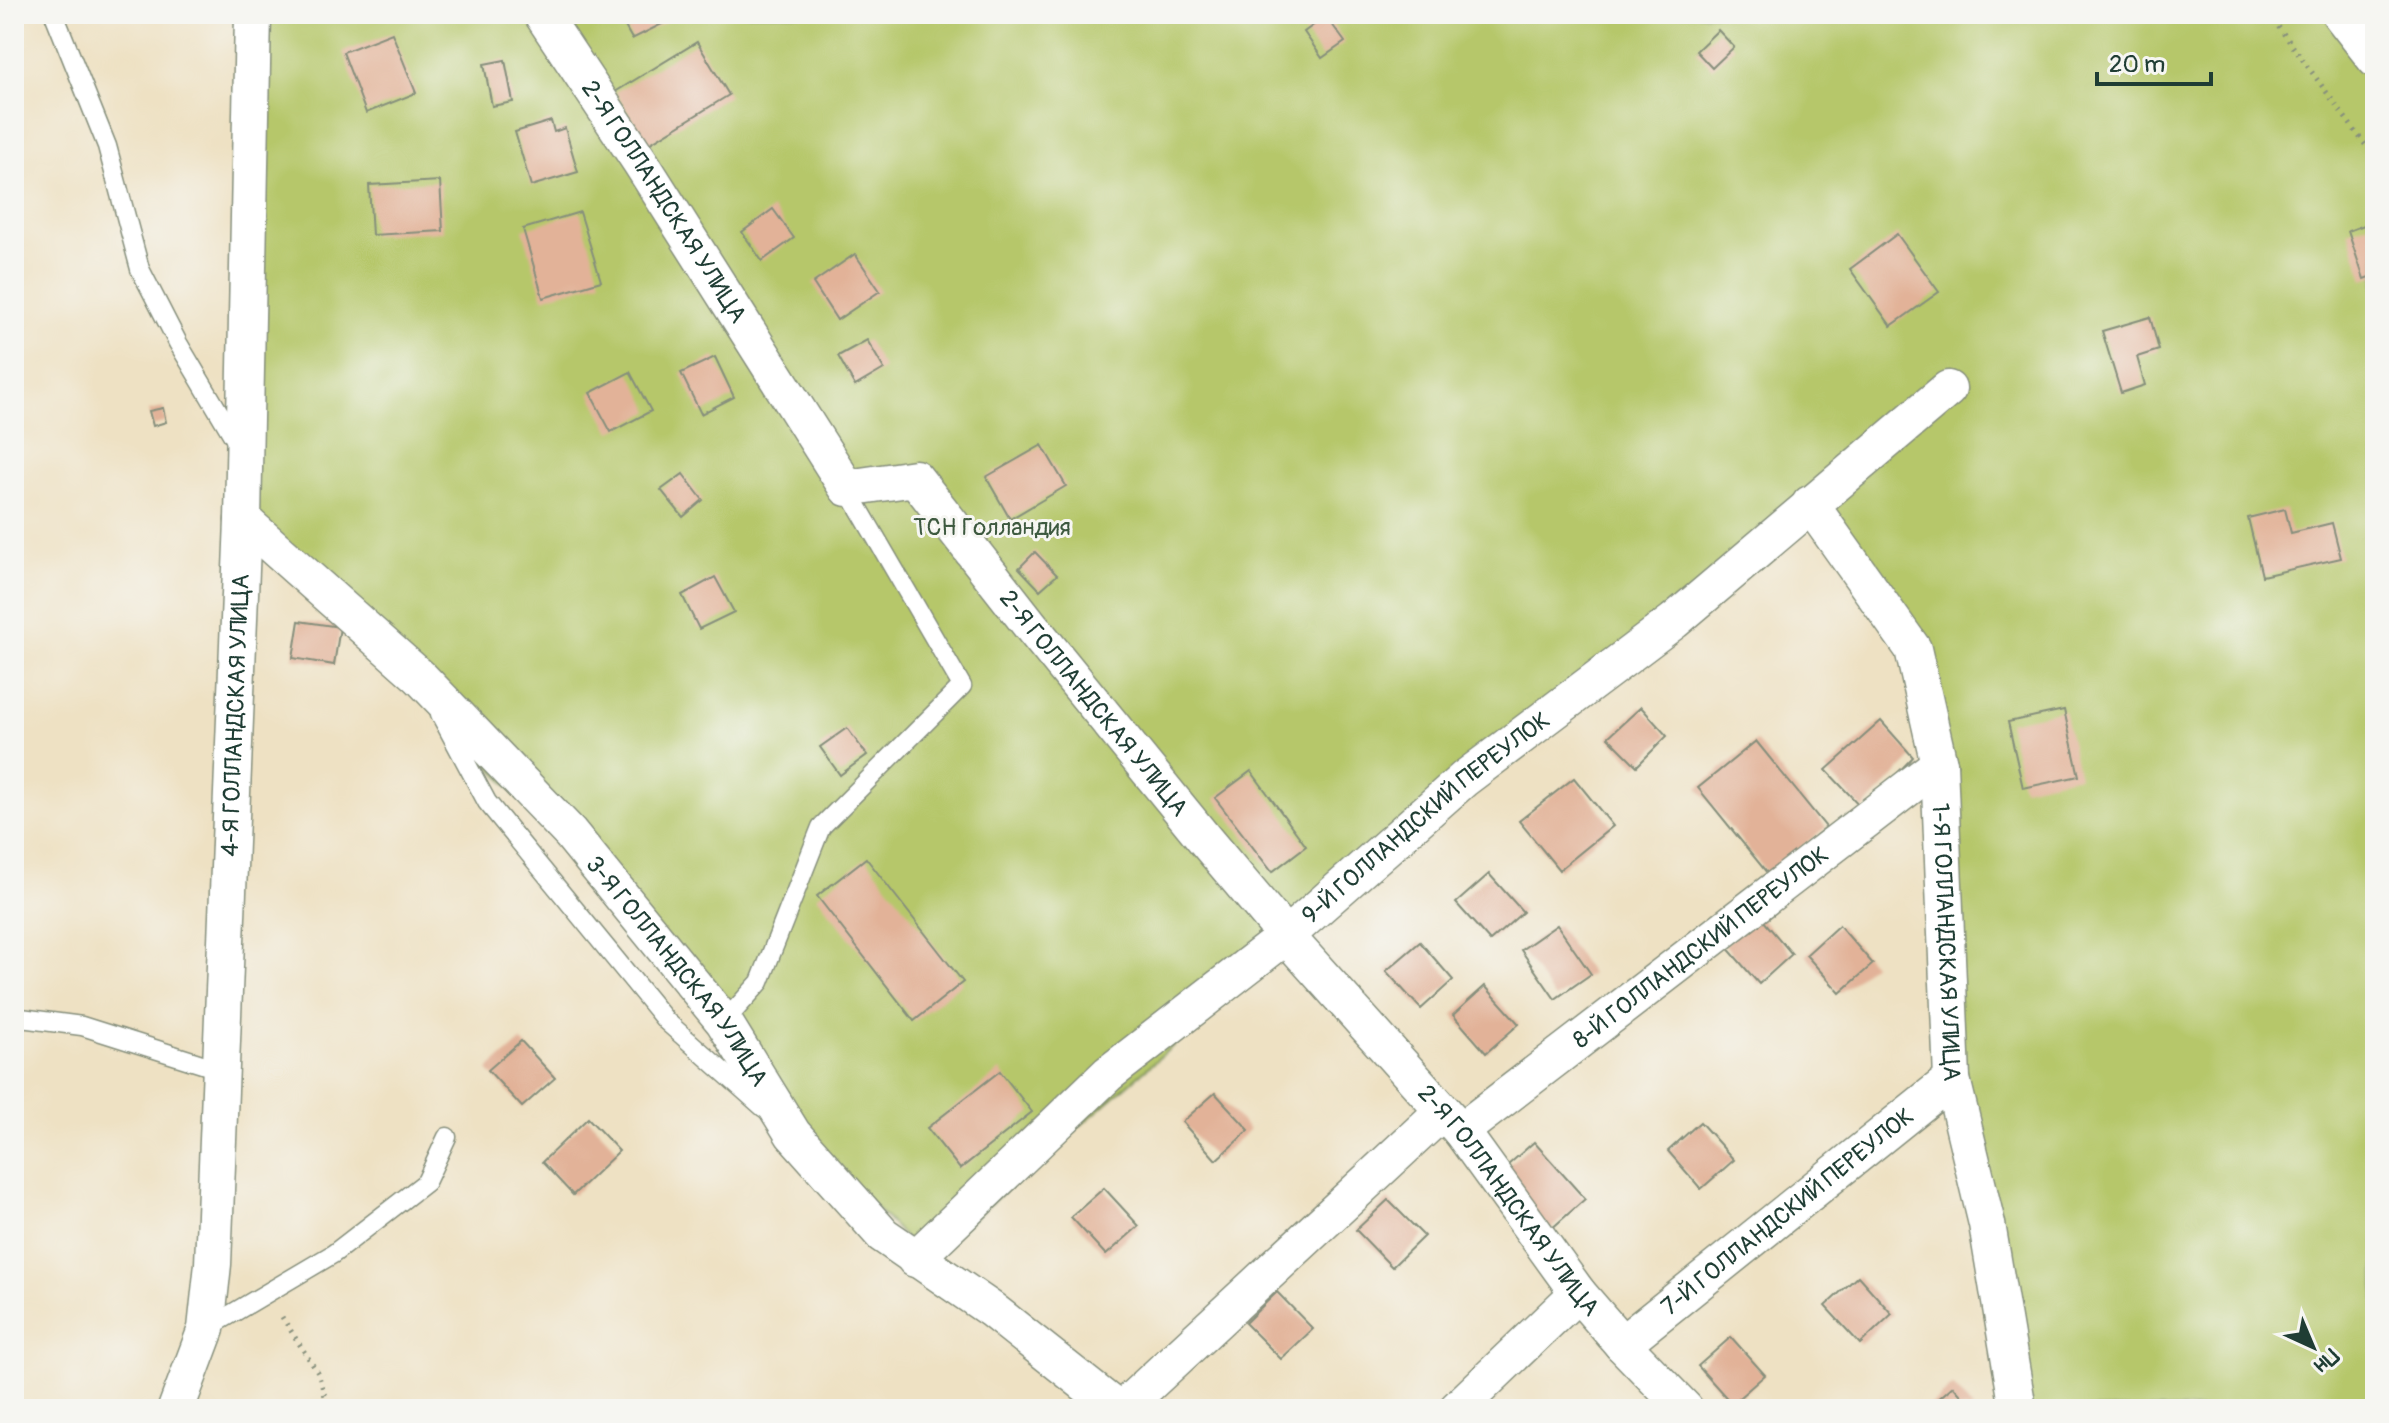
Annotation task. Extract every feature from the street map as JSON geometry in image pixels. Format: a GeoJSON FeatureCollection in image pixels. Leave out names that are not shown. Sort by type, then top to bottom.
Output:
{"type":"FeatureCollection","features":[{"type":"Feature","properties":{"kind":"street","name":"4-Я ГОЛЛАНДСКАЯ УЛИЦА"},"geometry":{"type":"LineString","coordinates":[[176,1409],[206,1329],[213,1264],[243,520],[253,14]]}},
{"type":"Feature","properties":{"kind":"street","name":"2-Я ГОЛЛАНДСКАЯ УЛИЦА"},"geometry":{"type":"LineString","coordinates":[[542,14],[847,488],[915,478],[1105,718],[1286,936],[1452,1121],[1578,1293],[1685,1409]]}},
{"type":"Feature","properties":{"kind":"street"},"geometry":{"type":"LineString","coordinates":[[2340,14],[2375,59]]}},
{"type":"Feature","properties":{"kind":"street","name":"9-Й ГОЛЛАНДСКИЙ ПЕРЕУЛОК"},"geometry":{"type":"LineString","coordinates":[[915,1259],[1108,1074],[1286,936],[1464,779],[1674,621],[1948,389]]}},
{"type":"Feature","properties":{"kind":"street","name":"1-Я ГОЛЛАНДСКАЯ УЛИЦА"},"geometry":{"type":"LineString","coordinates":[[1810,504],[1913,649],[1939,764],[1952,1079],[1987,1224],[2018,1409]]}},
{"type":"Feature","properties":{"kind":"street","name":"3-Я ГОЛЛАНДСКАЯ УЛИЦА"},"geometry":{"type":"LineString","coordinates":[[243,520],[420,677],[570,833],[724,1022],[793,1134],[883,1235],[992,1310],[1120,1409]]}},
{"type":"Feature","properties":{"kind":"street","name":"8-Й ГОЛЛАНДСКИЙ ПЕРЕУЛОК"},"geometry":{"type":"LineString","coordinates":[[1120,1409],[1452,1121],[1939,764]]}},
{"type":"Feature","properties":{"kind":"street","name":"7-Й ГОЛЛАНДСКИЙ ПЕРЕУЛОК"},"geometry":{"type":"LineString","coordinates":[[1622,1344],[1952,1079]]}},
{"type":"Feature","properties":{"kind":"street"},"geometry":{"type":"LineString","coordinates":[[1457,1409],[1578,1293]]}},
{"type":"Feature","properties":{"kind":"lane"},"geometry":{"type":"LineString","coordinates":[[54,14],[107,146],[140,269],[178,343],[244,455]]}},
{"type":"Feature","properties":{"kind":"lane"},"geometry":{"type":"LineString","coordinates":[[724,1022],[760,982],[821,827],[962,686],[847,488]]}},
{"type":"Feature","properties":{"kind":"lane"},"geometry":{"type":"LineString","coordinates":[[420,677],[487,802],[666,1021],[793,1134]]}},
{"type":"Feature","properties":{"kind":"lane"},"geometry":{"type":"LineString","coordinates":[[14,1019],[82,1026],[221,1070]]}},
{"type":"Feature","properties":{"kind":"lane"},"geometry":{"type":"LineString","coordinates":[[206,1329],[333,1254],[426,1182],[447,1137]]}},
{"type":"Feature","properties":{"kind":"path"},"geometry":{"type":"LineString","coordinates":[[2269,14],[2375,158]]}},
{"type":"Feature","properties":{"kind":"green space","name":"ТСН Голландия"},"geometry":{"type":"Polygon","coordinates":[[[260,14],[2375,14],[2375,1409],[2020,1409],[1957,1041],[1917,645],[1810,513],[1285,949],[926,1259],[799,1130],[736,1026],[251,515],[260,14]]]}},
{"type":"Feature","properties":{"kind":"building"},"geometry":{"type":"Polygon","coordinates":[[[618,14],[667,14],[670,20],[632,39],[618,14]]]}},
{"type":"Feature","properties":{"kind":"building"},"geometry":{"type":"Polygon","coordinates":[[[1326,16],[1345,42],[1322,58],[1304,32],[1326,16]]]}},
{"type":"Feature","properties":{"kind":"building"},"geometry":{"type":"Polygon","coordinates":[[[1718,30],[1734,47],[1712,68],[1696,51],[1718,30]]]}},
{"type":"Feature","properties":{"kind":"building"},"geometry":{"type":"Polygon","coordinates":[[[392,33],[416,93],[366,113],[343,52],[392,33]]]}},
{"type":"Feature","properties":{"kind":"building"},"geometry":{"type":"Polygon","coordinates":[[[697,42],[729,95],[647,145],[615,92],[697,42]]]}},
{"type":"Feature","properties":{"kind":"building"},"geometry":{"type":"Polygon","coordinates":[[[505,60],[513,102],[492,106],[484,64],[505,60]]]}},
{"type":"Feature","properties":{"kind":"building"},"geometry":{"type":"Polygon","coordinates":[[[551,121],[554,132],[565,128],[578,172],[531,186],[515,132],[551,121]]]}},
{"type":"Feature","properties":{"kind":"building"},"geometry":{"type":"Polygon","coordinates":[[[440,181],[443,231],[372,235],[369,185],[440,181]]]}},
{"type":"Feature","properties":{"kind":"building"},"geometry":{"type":"Polygon","coordinates":[[[773,209],[794,238],[762,261],[742,232],[773,209]]]}},
{"type":"Feature","properties":{"kind":"building"},"geometry":{"type":"Polygon","coordinates":[[[580,212],[601,281],[543,298],[523,229],[580,212]]]}},
{"type":"Feature","properties":{"kind":"building"},"geometry":{"type":"Polygon","coordinates":[[[2375,221],[2375,275],[2364,279],[2348,231],[2375,221]]]}},
{"type":"Feature","properties":{"kind":"building"},"geometry":{"type":"Polygon","coordinates":[[[1897,234],[1939,292],[1891,326],[1850,269],[1897,234]]]}},
{"type":"Feature","properties":{"kind":"building"},"geometry":{"type":"Polygon","coordinates":[[[855,254],[880,291],[837,320],[813,283],[855,254]]]}},
{"type":"Feature","properties":{"kind":"building"},"geometry":{"type":"Polygon","coordinates":[[[2150,317],[2159,350],[2137,357],[2145,385],[2121,393],[2102,331],[2150,317]]]}},
{"type":"Feature","properties":{"kind":"building"},"geometry":{"type":"Polygon","coordinates":[[[867,340],[884,369],[855,386],[838,356],[867,340]]]}},
{"type":"Feature","properties":{"kind":"building"},"geometry":{"type":"Polygon","coordinates":[[[715,357],[734,397],[701,414],[681,373],[715,357]]]}},
{"type":"Feature","properties":{"kind":"building"},"geometry":{"type":"Polygon","coordinates":[[[630,372],[651,411],[611,432],[590,393],[630,372]]]}},
{"type":"Feature","properties":{"kind":"building"},"geometry":{"type":"Polygon","coordinates":[[[163,408],[166,422],[153,426],[149,411],[163,408]]]}},
{"type":"Feature","properties":{"kind":"building"},"geometry":{"type":"Polygon","coordinates":[[[1042,445],[1066,486],[1010,519],[986,477],[1042,445]]]}},
{"type":"Feature","properties":{"kind":"building"},"geometry":{"type":"Polygon","coordinates":[[[683,474],[703,500],[683,517],[661,490],[683,474]]]}},
{"type":"Feature","properties":{"kind":"building"},"geometry":{"type":"Polygon","coordinates":[[[2285,509],[2291,533],[2332,523],[2341,558],[2262,576],[2248,518],[2285,509]]]}},
{"type":"Feature","properties":{"kind":"building"},"geometry":{"type":"Polygon","coordinates":[[[1035,552],[1057,575],[1040,590],[1019,568],[1035,552]]]}},
{"type":"Feature","properties":{"kind":"building"},"geometry":{"type":"Polygon","coordinates":[[[715,577],[734,612],[699,629],[682,595],[715,577]]]}},
{"type":"Feature","properties":{"kind":"building"},"geometry":{"type":"Polygon","coordinates":[[[299,621],[340,627],[334,665],[293,658],[299,621]]]}},
{"type":"Feature","properties":{"kind":"building"},"geometry":{"type":"Polygon","coordinates":[[[1641,707],[1667,736],[1637,766],[1608,737],[1641,707]]]}},
{"type":"Feature","properties":{"kind":"building"},"geometry":{"type":"Polygon","coordinates":[[[2064,710],[2079,776],[2023,788],[2008,722],[2064,710]]]}},
{"type":"Feature","properties":{"kind":"building"},"geometry":{"type":"Polygon","coordinates":[[[1881,721],[1913,757],[1863,809],[1826,770],[1881,721]]]}},
{"type":"Feature","properties":{"kind":"building"},"geometry":{"type":"Polygon","coordinates":[[[847,728],[867,755],[840,775],[820,747],[847,728]]]}},
{"type":"Feature","properties":{"kind":"building"},"geometry":{"type":"Polygon","coordinates":[[[1756,741],[1826,827],[1768,874],[1698,788],[1756,741]]]}},
{"type":"Feature","properties":{"kind":"building"},"geometry":{"type":"Polygon","coordinates":[[[1251,771],[1306,846],[1272,872],[1215,798],[1251,771]]]}},
{"type":"Feature","properties":{"kind":"building"},"geometry":{"type":"Polygon","coordinates":[[[1574,778],[1613,826],[1559,870],[1519,821],[1574,778]]]}},
{"type":"Feature","properties":{"kind":"building"},"geometry":{"type":"Polygon","coordinates":[[[866,858],[963,982],[914,1021],[817,896],[866,858]]]}},
{"type":"Feature","properties":{"kind":"building"},"geometry":{"type":"Polygon","coordinates":[[[1489,874],[1523,912],[1490,941],[1456,903],[1489,874]]]}},
{"type":"Feature","properties":{"kind":"building"},"geometry":{"type":"Polygon","coordinates":[[[1757,913],[1792,954],[1759,984],[1725,945],[1757,913]]]}},
{"type":"Feature","properties":{"kind":"building"},"geometry":{"type":"Polygon","coordinates":[[[1557,925],[1591,974],[1555,999],[1521,950],[1557,925]]]}},
{"type":"Feature","properties":{"kind":"building"},"geometry":{"type":"Polygon","coordinates":[[[1839,925],[1873,964],[1840,993],[1806,955],[1839,925]]]}},
{"type":"Feature","properties":{"kind":"building"},"geometry":{"type":"Polygon","coordinates":[[[1420,942],[1453,980],[1421,1009],[1386,971],[1420,942]]]}},
{"type":"Feature","properties":{"kind":"building"},"geometry":{"type":"Polygon","coordinates":[[[1485,986],[1519,1024],[1486,1053],[1453,1015],[1485,986]]]}},
{"type":"Feature","properties":{"kind":"building"},"geometry":{"type":"Polygon","coordinates":[[[521,1041],[555,1078],[522,1107],[488,1070],[521,1041]]]}},
{"type":"Feature","properties":{"kind":"building"},"geometry":{"type":"Polygon","coordinates":[[[1000,1071],[1032,1112],[960,1169],[927,1128],[1000,1071]]]}},
{"type":"Feature","properties":{"kind":"building"},"geometry":{"type":"Polygon","coordinates":[[[1215,1093],[1249,1130],[1216,1160],[1182,1122],[1215,1093]]]}},
{"type":"Feature","properties":{"kind":"building"},"geometry":{"type":"Polygon","coordinates":[[[588,1118],[619,1151],[573,1195],[542,1162],[588,1118]]]}},
{"type":"Feature","properties":{"kind":"building"},"geometry":{"type":"Polygon","coordinates":[[[1700,1122],[1734,1160],[1701,1189],[1668,1151],[1700,1122]]]}},
{"type":"Feature","properties":{"kind":"building"},"geometry":{"type":"Polygon","coordinates":[[[1534,1142],[1585,1199],[1550,1230],[1499,1173],[1534,1142]]]}},
{"type":"Feature","properties":{"kind":"building"},"geometry":{"type":"Polygon","coordinates":[[[1104,1188],[1139,1226],[1106,1255],[1071,1217],[1104,1188]]]}},
{"type":"Feature","properties":{"kind":"building"},"geometry":{"type":"Polygon","coordinates":[[[1388,1200],[1424,1236],[1392,1267],[1356,1230],[1388,1200]]]}},
{"type":"Feature","properties":{"kind":"building"},"geometry":{"type":"Polygon","coordinates":[[[1858,1276],[1892,1314],[1860,1344],[1825,1306],[1858,1276]]]}},
{"type":"Feature","properties":{"kind":"building"},"geometry":{"type":"Polygon","coordinates":[[[1277,1292],[1313,1329],[1281,1359],[1245,1323],[1277,1292]]]}},
{"type":"Feature","properties":{"kind":"building"},"geometry":{"type":"Polygon","coordinates":[[[1731,1337],[1765,1375],[1732,1404],[1698,1366],[1731,1337]]]}},
{"type":"Feature","properties":{"kind":"building"},"geometry":{"type":"Polygon","coordinates":[[[1953,1386],[1973,1409],[1927,1409],[1953,1386]]]}}]}
